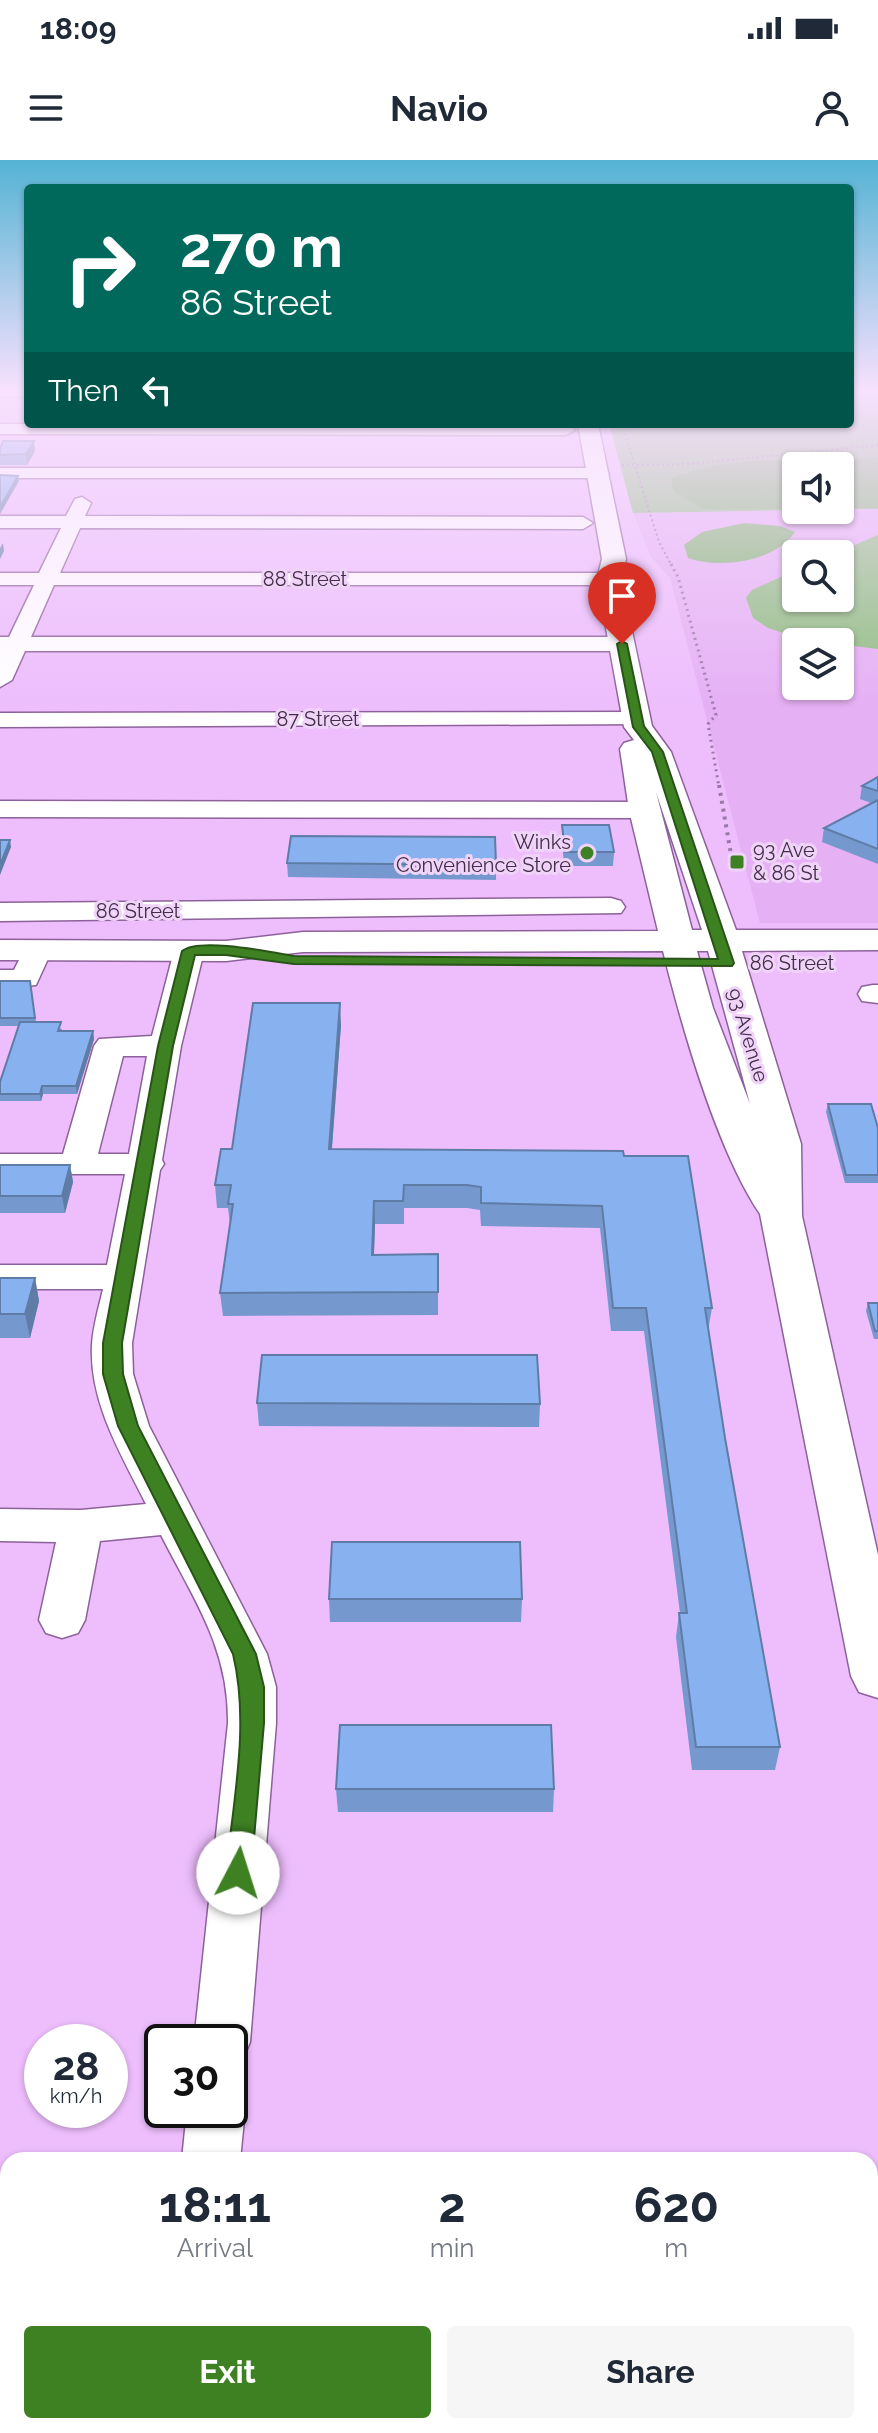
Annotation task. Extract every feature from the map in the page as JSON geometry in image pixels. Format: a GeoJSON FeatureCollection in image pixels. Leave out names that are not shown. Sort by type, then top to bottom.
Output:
{"type":"FeatureCollection","features":[{"type":"Feature","properties":{"kind":"main road","name":"93 Avenue"},"geometry":{"type":"LineString","coordinates":[[578,496],[594,559],[609,579]]}},
{"type":"Feature","properties":{"kind":"main road","name":"93 Avenue"},"geometry":{"type":"LineString","coordinates":[[604,496],[614,559],[609,579],[637,723],[633,752],[644,810],[695,1008],[746,1145],[781,1216]]}},
{"type":"Feature","properties":{"kind":"main road","name":"93 Avenue"},"geometry":{"type":"LineString","coordinates":[[637,723],[657,752],[724,951],[781,1144],[781,1216],[876,1654]]}},
{"type":"Feature","properties":{"kind":"main road","name":"86 Street"},"geometry":{"type":"LineString","coordinates":[[0,950],[226,951],[294,960],[724,951],[878,940]]}},
{"type":"Feature","properties":{"kind":"main road","name":"86 Street"},"geometry":{"type":"LineString","coordinates":[[724,951],[876,983]]}},
{"type":"Feature","properties":{"kind":"street"},"geometry":{"type":"LineString","coordinates":[[0,680],[9,644],[48,579],[85,496]]}},
{"type":"Feature","properties":{"kind":"street"},"geometry":{"type":"LineString","coordinates":[[0,522],[583,523]]}},
{"type":"Feature","properties":{"kind":"street","name":"88 Street"},"geometry":{"type":"LineString","coordinates":[[0,579],[609,579]]}},
{"type":"Feature","properties":{"kind":"street"},"geometry":{"type":"LineString","coordinates":[[9,644],[622,644]]}},
{"type":"Feature","properties":{"kind":"street","name":"87 Street"},"geometry":{"type":"LineString","coordinates":[[0,720],[637,723]]}},
{"type":"Feature","properties":{"kind":"street"},"geometry":{"type":"LineString","coordinates":[[0,809],[644,810]]}},
{"type":"Feature","properties":{"kind":"street","name":"86 Street"},"geometry":{"type":"LineString","coordinates":[[0,912],[611,907]]}},
{"type":"Feature","properties":{"kind":"street"},"geometry":{"type":"LineString","coordinates":[[0,979],[25,979],[37,950]]}},
{"type":"Feature","properties":{"kind":"street"},"geometry":{"type":"LineString","coordinates":[[189,951],[165,1046],[147,1164],[112,1343],[118,1402],[229,1618],[244,1654],[252,1687],[252,1723],[224,2024]]}},
{"type":"Feature","properties":{"kind":"street"},"geometry":{"type":"LineString","coordinates":[[78,1163],[110,1046],[165,1046]]}},
{"type":"Feature","properties":{"kind":"street"},"geometry":{"type":"LineString","coordinates":[[0,1164],[147,1164]]}},
{"type":"Feature","properties":{"kind":"street"},"geometry":{"type":"LineString","coordinates":[[0,1277],[126,1277]]}},
{"type":"Feature","properties":{"kind":"street"},"geometry":{"type":"LineString","coordinates":[[0,1525],[81,1526],[177,1517]]}},
{"type":"Feature","properties":{"kind":"street"},"geometry":{"type":"LineString","coordinates":[[62,1620],[81,1526]]}},
{"type":"Feature","properties":{"kind":"street"},"geometry":{"type":"LineString","coordinates":[[212,2152],[214,2128]]}},
{"type":"Feature","properties":{"kind":"path"},"geometry":{"type":"LineString","coordinates":[[645,496],[659,542],[678,577],[716,715],[708,724],[734,873]]}},
{"type":"Feature","properties":{"kind":"shaded area"},"geometry":{"type":"Polygon","coordinates":[[[854,509],[878,509],[878,923],[760,923],[670,578],[651,557],[633,513],[782,511],[782,524],[854,524],[854,509]]]}},
{"type":"Feature","properties":{"kind":"green space"},"geometry":{"type":"Polygon","coordinates":[[[628,496],[782,496],[782,510],[633,513],[628,496]]]}},
{"type":"Feature","properties":{"kind":"green space"},"geometry":{"type":"Polygon","coordinates":[[[682,496],[782,496],[782,509],[703,509],[682,496]]]}},
{"type":"Feature","properties":{"kind":"green space"},"geometry":{"type":"Polygon","coordinates":[[[854,496],[878,496],[878,509],[854,509],[854,496]]]}},
{"type":"Feature","properties":{"kind":"green space"},"geometry":{"type":"Polygon","coordinates":[[[854,496],[878,496],[878,508],[854,508],[854,496]]]}},
{"type":"Feature","properties":{"kind":"green space"},"geometry":{"type":"Polygon","coordinates":[[[744,523],[780,526],[795,532],[787,540],[782,540],[782,544],[773,551],[760,557],[715,563],[688,558],[684,545],[702,532],[744,523]]]}},
{"type":"Feature","properties":{"kind":"green space"},"geometry":{"type":"Polygon","coordinates":[[[878,535],[878,649],[854,646],[854,628],[782,628],[782,633],[753,618],[746,598],[752,590],[782,576],[782,612],[854,612],[854,545],[878,535]]]}},
{"type":"Feature","properties":{"kind":"building"},"geometry":{"type":"Polygon","coordinates":[[[878,777],[878,791],[862,786],[878,777]]]}},
{"type":"Feature","properties":{"kind":"building"},"geometry":{"type":"Polygon","coordinates":[[[878,800],[878,849],[824,828],[878,800]]]}},
{"type":"Feature","properties":{"kind":"building"},"geometry":{"type":"Polygon","coordinates":[[[562,825],[609,825],[614,852],[565,852],[562,825]]]}},
{"type":"Feature","properties":{"kind":"building"},"geometry":{"type":"Polygon","coordinates":[[[291,836],[495,837],[496,865],[287,863],[291,836]]]}},
{"type":"Feature","properties":{"kind":"building"},"geometry":{"type":"Polygon","coordinates":[[[0,840],[10,840],[0,865],[0,840]]]}},
{"type":"Feature","properties":{"kind":"building"},"geometry":{"type":"Polygon","coordinates":[[[0,981],[30,981],[35,1018],[0,1018],[0,981]]]}},
{"type":"Feature","properties":{"kind":"building"},"geometry":{"type":"Polygon","coordinates":[[[253,1003],[340,1003],[329,1149],[623,1151],[624,1156],[688,1156],[712,1308],[705,1308],[725,1438],[780,1747],[696,1747],[679,1613],[687,1613],[646,1308],[613,1308],[602,1206],[481,1203],[481,1187],[404,1185],[403,1201],[374,1201],[372,1255],[438,1254],[438,1292],[220,1293],[233,1204],[228,1204],[231,1185],[215,1185],[221,1149],[232,1149],[253,1003]]]}},
{"type":"Feature","properties":{"kind":"building"},"geometry":{"type":"Polygon","coordinates":[[[20,1022],[61,1022],[58,1031],[93,1031],[76,1086],[42,1086],[40,1094],[0,1094],[0,1082],[20,1022]]]}},
{"type":"Feature","properties":{"kind":"building"},"geometry":{"type":"Polygon","coordinates":[[[828,1104],[871,1104],[878,1128],[878,1175],[846,1175],[828,1104]]]}},
{"type":"Feature","properties":{"kind":"building"},"geometry":{"type":"Polygon","coordinates":[[[0,1165],[70,1165],[62,1196],[0,1196],[0,1165]]]}},
{"type":"Feature","properties":{"kind":"building"},"geometry":{"type":"Polygon","coordinates":[[[0,1278],[35,1278],[25,1314],[0,1314],[0,1278]]]}},
{"type":"Feature","properties":{"kind":"building"},"geometry":{"type":"Polygon","coordinates":[[[868,1303],[878,1303],[878,1331],[875,1331],[868,1303]]]}},
{"type":"Feature","properties":{"kind":"building"},"geometry":{"type":"Polygon","coordinates":[[[262,1355],[537,1355],[540,1404],[257,1403],[262,1355]]]}},
{"type":"Feature","properties":{"kind":"building"},"geometry":{"type":"Polygon","coordinates":[[[332,1542],[520,1542],[522,1599],[329,1599],[332,1542]]]}},
{"type":"Feature","properties":{"kind":"building"},"geometry":{"type":"Polygon","coordinates":[[[340,1725],[551,1725],[554,1789],[336,1789],[340,1725]]]}},
{"type":"Feature","properties":{"kind":"place","name":"Winks Convenience Store"},"geometry":{"type":"Point","coordinates":[587,853]}},
{"type":"Feature","properties":{"kind":"place","name":"93 Ave & 86 St"},"geometry":{"type":"Point","coordinates":[737,862]}},
{"type":"Feature","properties":{"kind":"route"},"geometry":{"type":"LineString","coordinates":[[238,1873],[252,1723],[252,1687],[244,1654],[229,1618],[128,1426],[118,1402],[113,1374],[112,1343],[147,1164],[165,1046],[189,951],[226,951],[294,960],[727,963],[718,927],[657,752],[638,727],[622,644]]}}]}
